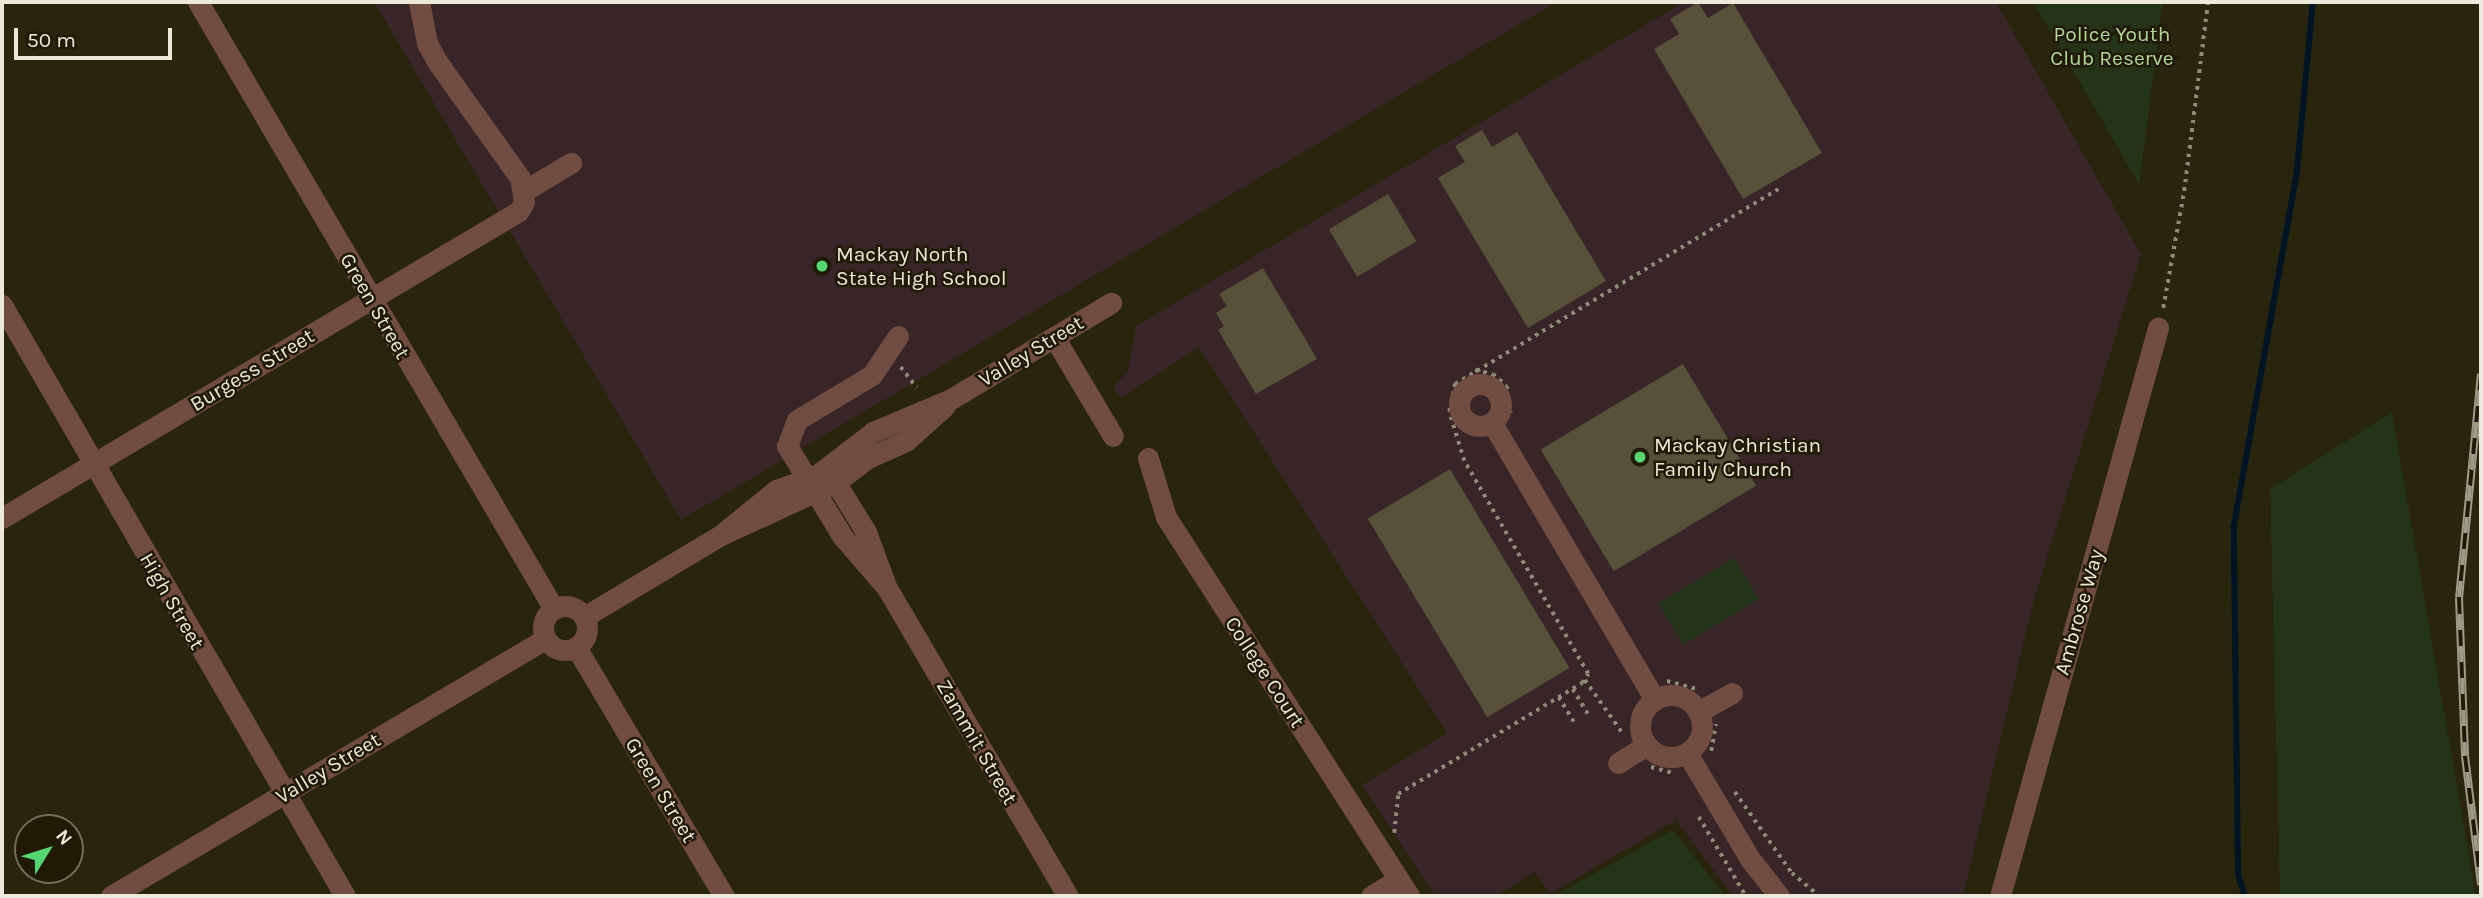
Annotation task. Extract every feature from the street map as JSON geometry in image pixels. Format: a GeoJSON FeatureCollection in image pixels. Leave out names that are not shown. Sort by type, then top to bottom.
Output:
{"type":"FeatureCollection","features":[{"type":"Feature","properties":{"kind":"street","name":"Green Street"},"geometry":{"type":"LineString","coordinates":[[198,2],[554,609]]}},
{"type":"Feature","properties":{"kind":"street"},"geometry":{"type":"LineString","coordinates":[[419,2],[427,43],[438,63],[524,191],[571,163]]}},
{"type":"Feature","properties":{"kind":"street","name":"Burgess Street"},"geometry":{"type":"LineString","coordinates":[[2,518],[502,222],[519,211],[524,191]]}},
{"type":"Feature","properties":{"kind":"street","name":"Valley Street"},"geometry":{"type":"LineString","coordinates":[[584,617],[721,535],[776,490],[811,486],[906,441],[951,399],[1111,303]]}},
{"type":"Feature","properties":{"kind":"street","name":"High Street"},"geometry":{"type":"LineString","coordinates":[[2,305],[345,896]]}},
{"type":"Feature","properties":{"kind":"street","name":"Ambrose Way"},"geometry":{"type":"LineString","coordinates":[[2000,896],[2158,328]]}},
{"type":"Feature","properties":{"kind":"street","name":"Zammit Street"},"geometry":{"type":"LineString","coordinates":[[898,336],[872,375],[793,425],[787,446],[843,537],[887,588],[1068,896]]}},
{"type":"Feature","properties":{"kind":"street"},"geometry":{"type":"LineString","coordinates":[[1054,337],[1113,436]]}},
{"type":"Feature","properties":{"kind":"street"},"geometry":{"type":"LineString","coordinates":[[1500,422],[1658,690],[1705,708]]}},
{"type":"Feature","properties":{"kind":"street","name":"College Court"},"geometry":{"type":"LineString","coordinates":[[1148,458],[1166,517],[1403,888]]}},
{"type":"Feature","properties":{"kind":"street","name":"Zammit Street"},"geometry":{"type":"LineString","coordinates":[[832,475],[871,541],[887,588]]}},
{"type":"Feature","properties":{"kind":"street"},"geometry":{"type":"LineString","coordinates":[[567,606],[584,617],[585,637],[576,647],[562,650],[545,639],[543,625],[554,609],[567,606]]}},
{"type":"Feature","properties":{"kind":"street","name":"Valley Street"},"geometry":{"type":"LineString","coordinates":[[111,896],[545,639]]}},
{"type":"Feature","properties":{"kind":"street","name":"Green Street"},"geometry":{"type":"LineString","coordinates":[[576,647],[723,896]]}},
{"type":"Feature","properties":{"kind":"street"},"geometry":{"type":"LineString","coordinates":[[1642,748],[1640,723],[1658,690]]}},
{"type":"Feature","properties":{"kind":"street"},"geometry":{"type":"LineString","coordinates":[[1705,708],[1732,692]]}},
{"type":"Feature","properties":{"kind":"street"},"geometry":{"type":"LineString","coordinates":[[1642,748],[1666,757],[1687,753],[1701,735],[1705,708]]}},
{"type":"Feature","properties":{"kind":"street"},"geometry":{"type":"LineString","coordinates":[[1618,762],[1642,748]]}},
{"type":"Feature","properties":{"kind":"street"},"geometry":{"type":"LineString","coordinates":[[1687,753],[1750,859],[1779,896]]}},
{"type":"Feature","properties":{"kind":"street"},"geometry":{"type":"LineString","coordinates":[[1371,896],[1403,888]]}},
{"type":"Feature","properties":{"kind":"path"},"geometry":{"type":"LineString","coordinates":[[2158,328],[2184,191],[2208,2]]}},
{"type":"Feature","properties":{"kind":"path"},"geometry":{"type":"LineString","coordinates":[[1473,370],[1493,374],[1507,386],[1513,403],[1500,422]]}},
{"type":"Feature","properties":{"kind":"path"},"geometry":{"type":"LineString","coordinates":[[1585,680],[1614,726],[1642,748],[1647,766],[1682,779]]}},
{"type":"Feature","properties":{"kind":"path"},"geometry":{"type":"LineString","coordinates":[[1658,690],[1691,685],[1716,721],[1711,757]]}},
{"type":"Feature","properties":{"kind":"path"},"geometry":{"type":"LineString","coordinates":[[1573,688],[1588,714]]}},
{"type":"Feature","properties":{"kind":"path"},"geometry":{"type":"LineString","coordinates":[[1559,696],[1574,722]]}},
{"type":"Feature","properties":{"kind":"path"},"geometry":{"type":"LineString","coordinates":[[1728,788],[1744,799],[1792,873],[1819,896]]}},
{"type":"Feature","properties":{"kind":"path"},"geometry":{"type":"LineString","coordinates":[[1698,808],[1702,828],[1746,896]]}},
{"type":"Feature","properties":{"kind":"shaded area","name":"Mackay North State High School"},"geometry":{"type":"Polygon","coordinates":[[[374,2],[1557,2],[681,520],[374,2]]]}},
{"type":"Feature","properties":{"kind":"shaded area"},"geometry":{"type":"Polygon","coordinates":[[[1684,2],[1996,2],[2141,254],[2033,603],[1963,896],[1733,896],[1676,820],[1550,894],[1535,872],[1495,896],[1435,896],[1362,785],[1447,733],[1199,347],[1121,398],[1113,387],[1128,371],[1136,326],[1684,2]]]}},
{"type":"Feature","properties":{"kind":"green space","name":"Police Youth Club Reserve"},"geometry":{"type":"Polygon","coordinates":[[[2033,2],[2163,2],[2139,184],[2033,2]]]}},
{"type":"Feature","properties":{"kind":"green space"},"geometry":{"type":"Polygon","coordinates":[[[2392,412],[2476,896],[2280,896],[2270,489],[2392,412]]]}},
{"type":"Feature","properties":{"kind":"green space"},"geometry":{"type":"Polygon","coordinates":[[[1734,558],[1759,599],[1683,644],[1659,603],[1734,558]]]}},
{"type":"Feature","properties":{"kind":"green space"},"geometry":{"type":"Polygon","coordinates":[[[1673,830],[1725,896],[1554,896],[1673,830]]]}},
{"type":"Feature","properties":{"kind":"building"},"geometry":{"type":"Polygon","coordinates":[[[1698,2],[1708,18],[1733,3],[1822,153],[1743,199],[1654,49],[1679,34],[1670,19],[1698,2]]]}},
{"type":"Feature","properties":{"kind":"building"},"geometry":{"type":"Polygon","coordinates":[[[1482,130],[1492,147],[1517,132],[1606,281],[1528,328],[1438,178],[1465,162],[1455,146],[1482,130]]]}},
{"type":"Feature","properties":{"kind":"building"},"geometry":{"type":"Polygon","coordinates":[[[1388,194],[1416,241],[1357,277],[1329,230],[1388,194]]]}},
{"type":"Feature","properties":{"kind":"building"},"geometry":{"type":"Polygon","coordinates":[[[1263,268],[1317,359],[1256,394],[1218,330],[1224,326],[1216,313],[1227,306],[1219,294],[1263,268]]]}},
{"type":"Feature","properties":{"kind":"building"},"geometry":{"type":"Polygon","coordinates":[[[1683,364],[1756,486],[1614,571],[1541,449],[1683,364]]]}},
{"type":"Feature","properties":{"kind":"building"},"geometry":{"type":"Polygon","coordinates":[[[1450,469],[1569,668],[1487,717],[1368,518],[1450,469]]]}},
{"type":"Feature","properties":{"kind":"waterway"},"geometry":{"type":"LineString","coordinates":[[2245,896],[2238,874],[2234,525],[2297,170],[2313,2]]}},
{"type":"Feature","properties":{"kind":"railway"},"geometry":{"type":"LineString","coordinates":[[2481,374],[2459,598],[2465,756],[2481,885]]}},
{"type":"Feature","properties":{"kind":"place","name":"Mackay North State High School"},"geometry":{"type":"Point","coordinates":[822,266]}},
{"type":"Feature","properties":{"kind":"place","name":"Mackay Christian Family Church"},"geometry":{"type":"Point","coordinates":[1640,457]}}]}
